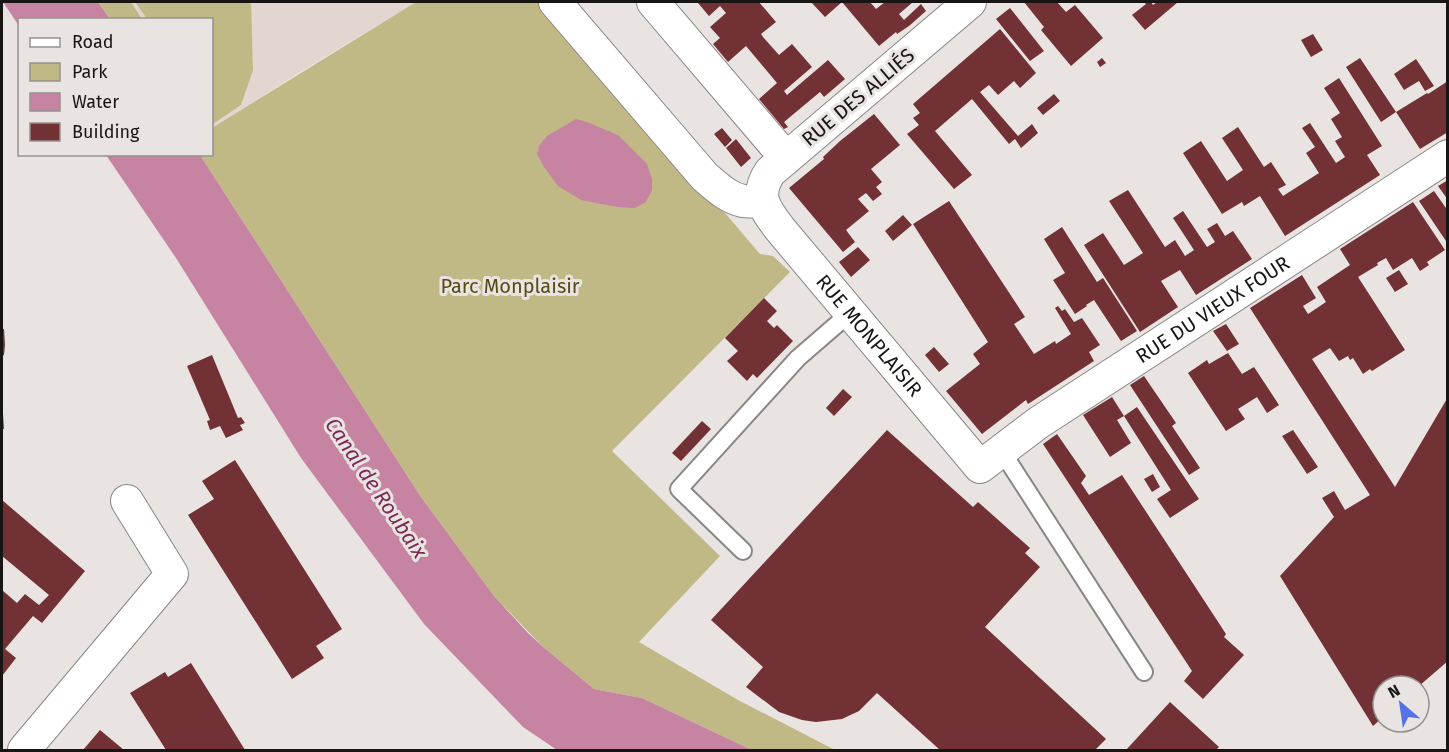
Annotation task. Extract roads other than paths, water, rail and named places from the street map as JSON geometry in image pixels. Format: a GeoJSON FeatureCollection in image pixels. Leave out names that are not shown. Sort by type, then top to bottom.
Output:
{"type":"FeatureCollection","features":[{"type":"Feature","properties":{"kind":"street"},"geometry":{"type":"LineString","coordinates":[[555,2],[705,177],[731,197],[742,201],[763,202]]}},
{"type":"Feature","properties":{"kind":"street"},"geometry":{"type":"LineString","coordinates":[[654,2],[786,158]]}},
{"type":"Feature","properties":{"kind":"street","name":"RUE DES ALLIÉS"},"geometry":{"type":"LineString","coordinates":[[763,202],[761,188],[770,172],[970,2]]}},
{"type":"Feature","properties":{"kind":"street","name":"RUE DU VIEUX FOUR"},"geometry":{"type":"LineString","coordinates":[[991,459],[1038,423],[1448,156]]}},
{"type":"Feature","properties":{"kind":"street","name":"RUE MONPLAISIR"},"geometry":{"type":"LineString","coordinates":[[763,202],[780,229],[850,313],[991,459]]}},
{"type":"Feature","properties":{"kind":"street"},"geometry":{"type":"LineString","coordinates":[[24,750],[172,574],[126,501]]}},
{"type":"Feature","properties":{"kind":"lane"},"geometry":{"type":"LineString","coordinates":[[743,551],[679,489],[798,358],[850,313]]}},
{"type":"Feature","properties":{"kind":"lane"},"geometry":{"type":"LineString","coordinates":[[991,459],[1144,672]]}},
{"type":"Feature","properties":{"kind":"water"},"geometry":{"type":"Polygon","coordinates":[[[3,2],[98,2],[109,18],[18,18],[18,24],[3,2]]]}},
{"type":"Feature","properties":{"kind":"water"},"geometry":{"type":"Polygon","coordinates":[[[576,119],[618,135],[647,164],[652,179],[652,190],[646,202],[635,208],[617,207],[581,200],[558,186],[537,154],[539,146],[547,136],[576,119]]]}},
{"type":"Feature","properties":{"kind":"water","name":"Canal de Roubaix"},"geometry":{"type":"Polygon","coordinates":[[[107,156],[201,156],[421,497],[494,596],[542,646],[594,689],[642,698],[752,750],[557,750],[523,727],[424,624],[301,458],[176,258],[107,156]]]}},
{"type":"Feature","properties":{"kind":"park label","name":"Parc Monplaisir"},"geometry":{"type":"Point","coordinates":[510,286]}}]}
